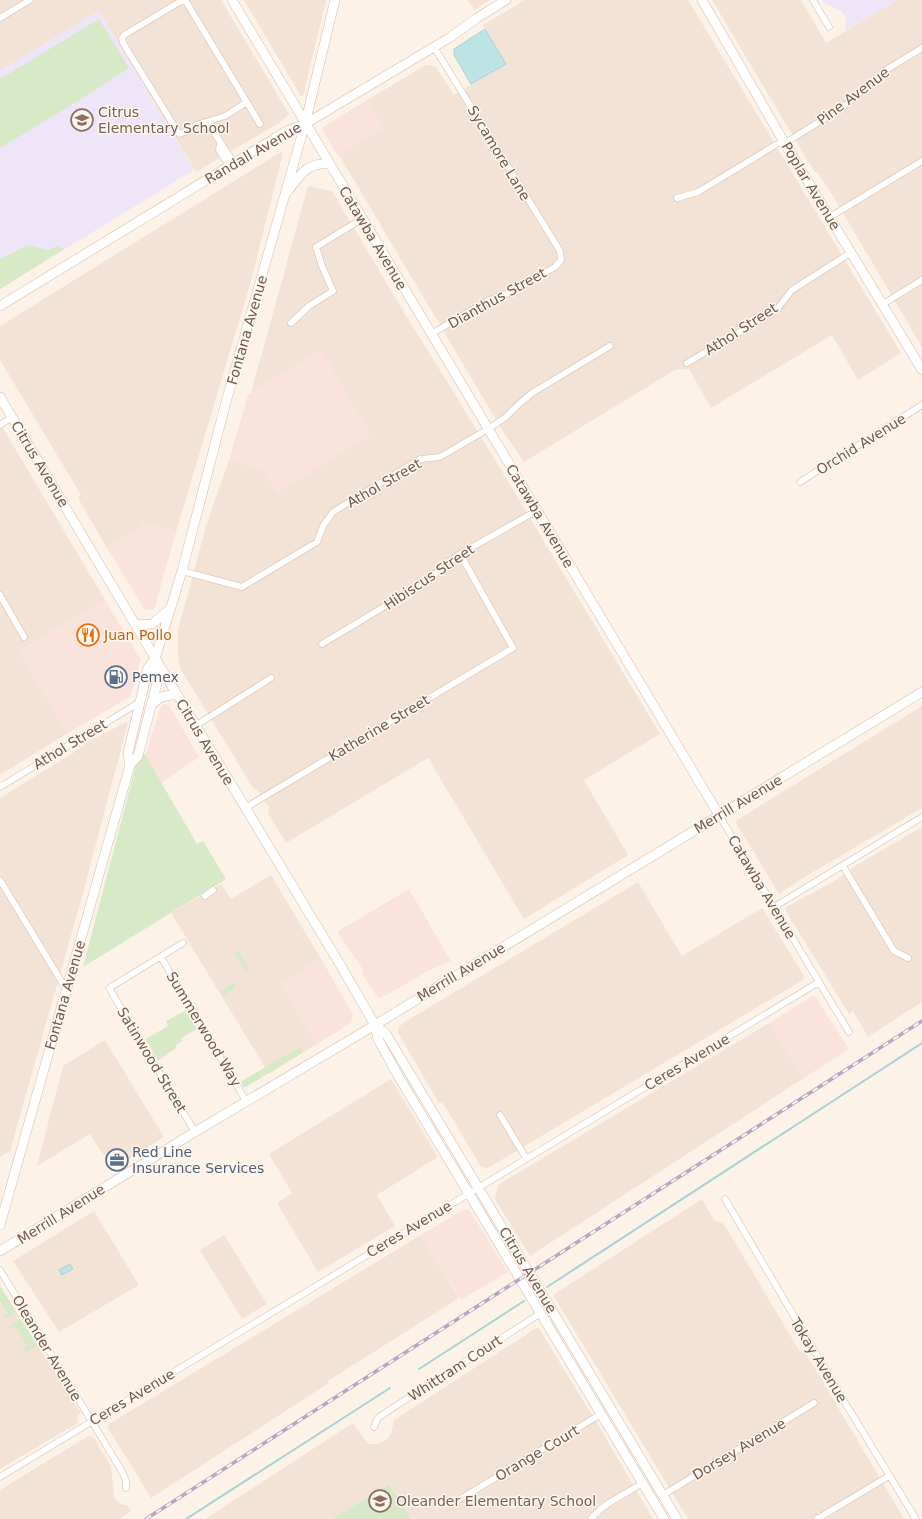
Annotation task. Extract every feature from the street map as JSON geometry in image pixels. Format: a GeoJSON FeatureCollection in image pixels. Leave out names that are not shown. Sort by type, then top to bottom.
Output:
{"type":"FeatureCollection","features":[{"type":"Feature","properties":{"kind":"main road","name":"Catawba Avenue"},"geometry":{"type":"LineString","coordinates":[[232,0],[719,815]]}},
{"type":"Feature","properties":{"kind":"main road","name":"Fontana Avenue"},"geometry":{"type":"LineString","coordinates":[[0,1226],[130,765],[128,753],[148,668],[155,659],[182,571],[228,395],[305,124],[335,0]]}},
{"type":"Feature","properties":{"kind":"main road","name":"Randall Avenue"},"geometry":{"type":"LineString","coordinates":[[0,306],[285,132],[305,124],[434,47],[506,0]]}},
{"type":"Feature","properties":{"kind":"main road","name":"Poplar Avenue"},"geometry":{"type":"LineString","coordinates":[[702,0],[784,142],[852,252],[922,370]]}},
{"type":"Feature","properties":{"kind":"main road"},"geometry":{"type":"LineString","coordinates":[[285,195],[308,167],[320,163],[329,164]]}},
{"type":"Feature","properties":{"kind":"main road","name":"Citrus Avenue"},"geometry":{"type":"LineString","coordinates":[[0,397],[195,726],[341,966],[375,1025],[378,1039],[393,1066],[664,1519]]}},
{"type":"Feature","properties":{"kind":"main road"},"geometry":{"type":"LineString","coordinates":[[135,625],[152,624],[170,609]]}},
{"type":"Feature","properties":{"kind":"main road","name":"Fontana Avenue"},"geometry":{"type":"LineString","coordinates":[[130,765],[138,756],[158,683],[155,659]]}},
{"type":"Feature","properties":{"kind":"main road","name":"Merrill Avenue"},"geometry":{"type":"LineString","coordinates":[[0,1251],[922,692]]}},
{"type":"Feature","properties":{"kind":"main road"},"geometry":{"type":"LineString","coordinates":[[152,704],[161,697],[176,694]]}},
{"type":"Feature","properties":{"kind":"main road","name":"Citrus Avenue"},"geometry":{"type":"LineString","coordinates":[[375,1025],[386,1034],[677,1519]]}},
{"type":"Feature","properties":{"kind":"main road"},"geometry":{"type":"LineString","coordinates":[[0,1205],[8,1197]]}},
{"type":"Feature","properties":{"kind":"street"},"geometry":{"type":"LineString","coordinates":[[0,18],[30,0]]}},
{"type":"Feature","properties":{"kind":"street"},"geometry":{"type":"LineString","coordinates":[[247,102],[225,116],[196,125],[188,131],[179,134],[123,43],[122,38],[124,35],[184,0],[247,102],[260,124]]}},
{"type":"Feature","properties":{"kind":"street"},"geometry":{"type":"LineString","coordinates":[[813,0],[829,27]]}},
{"type":"Feature","properties":{"kind":"street","name":"Sycamore Lane"},"geometry":{"type":"LineString","coordinates":[[434,47],[560,251],[561,260]]}},
{"type":"Feature","properties":{"kind":"street","name":"Pine Avenue"},"geometry":{"type":"LineString","coordinates":[[677,198],[698,192],[777,144],[784,142],[843,107],[886,70],[922,48]]}},
{"type":"Feature","properties":{"kind":"street"},"geometry":{"type":"LineString","coordinates":[[207,122],[220,144],[224,147],[231,165]]}},
{"type":"Feature","properties":{"kind":"street"},"geometry":{"type":"LineString","coordinates":[[830,217],[922,161]]}},
{"type":"Feature","properties":{"kind":"street"},"geometry":{"type":"LineString","coordinates":[[291,323],[309,306],[333,291],[322,266],[316,247],[362,219]]}},
{"type":"Feature","properties":{"kind":"street","name":"Athol Street"},"geometry":{"type":"LineString","coordinates":[[687,363],[770,314],[778,308],[792,290],[852,252]]}},
{"type":"Feature","properties":{"kind":"street","name":"Dianthus Street"},"geometry":{"type":"LineString","coordinates":[[431,334],[489,300],[512,292],[555,267],[561,260]]}},
{"type":"Feature","properties":{"kind":"street"},"geometry":{"type":"LineString","coordinates":[[883,304],[922,280]]}},
{"type":"Feature","properties":{"kind":"street","name":"Athol Street"},"geometry":{"type":"LineString","coordinates":[[182,571],[242,587],[317,542],[323,526],[333,512],[420,460],[440,457],[488,429],[506,417],[518,404],[532,393],[610,346]]}},
{"type":"Feature","properties":{"kind":"street","name":"Orchid Avenue"},"geometry":{"type":"LineString","coordinates":[[800,482],[922,406]]}},
{"type":"Feature","properties":{"kind":"street"},"geometry":{"type":"LineString","coordinates":[[0,425],[12,417]]}},
{"type":"Feature","properties":{"kind":"street","name":"Hibiscus Street"},"geometry":{"type":"LineString","coordinates":[[322,644],[430,579],[446,563],[460,554],[536,511]]}},
{"type":"Feature","properties":{"kind":"street","name":"Katherine Street"},"geometry":{"type":"LineString","coordinates":[[245,808],[513,648],[460,554]]}},
{"type":"Feature","properties":{"kind":"street"},"geometry":{"type":"LineString","coordinates":[[0,595],[2,603],[24,637]]}},
{"type":"Feature","properties":{"kind":"street"},"geometry":{"type":"LineString","coordinates":[[195,726],[271,678]]}},
{"type":"Feature","properties":{"kind":"street","name":"Athol Street"},"geometry":{"type":"LineString","coordinates":[[0,787],[140,702]]}},
{"type":"Feature","properties":{"kind":"street","name":"Catawba Avenue"},"geometry":{"type":"LineString","coordinates":[[719,815],[849,1032]]}},
{"type":"Feature","properties":{"kind":"street"},"geometry":{"type":"LineString","coordinates":[[774,907],[922,818]]}},
{"type":"Feature","properties":{"kind":"street"},"geometry":{"type":"LineString","coordinates":[[843,866],[894,951],[908,958]]}},
{"type":"Feature","properties":{"kind":"street"},"geometry":{"type":"LineString","coordinates":[[0,880],[66,989]]}},
{"type":"Feature","properties":{"kind":"street"},"geometry":{"type":"LineString","coordinates":[[205,896],[213,890]]}},
{"type":"Feature","properties":{"kind":"street"},"geometry":{"type":"LineString","coordinates":[[161,957],[183,943]]}},
{"type":"Feature","properties":{"kind":"street","name":"Satinwood Street"},"geometry":{"type":"LineString","coordinates":[[161,957],[109,988],[194,1132]]}},
{"type":"Feature","properties":{"kind":"street","name":"Summerwood Way"},"geometry":{"type":"LineString","coordinates":[[161,957],[246,1101]]}},
{"type":"Feature","properties":{"kind":"street","name":"Ceres Avenue"},"geometry":{"type":"LineString","coordinates":[[0,1477],[819,982]]}},
{"type":"Feature","properties":{"kind":"street"},"geometry":{"type":"LineString","coordinates":[[500,1115],[526,1158]]}},
{"type":"Feature","properties":{"kind":"street","name":"Tokay Avenue"},"geometry":{"type":"LineString","coordinates":[[725,1199],[804,1335],[916,1519]]}},
{"type":"Feature","properties":{"kind":"street","name":"Oleander Avenue"},"geometry":{"type":"LineString","coordinates":[[0,1270],[123,1473],[126,1481],[126,1488]]}},
{"type":"Feature","properties":{"kind":"street","name":"Whittram Court"},"geometry":{"type":"LineString","coordinates":[[374,1427],[378,1418],[390,1409],[541,1313]]}},
{"type":"Feature","properties":{"kind":"street","name":"Dorsey Avenue"},"geometry":{"type":"LineString","coordinates":[[663,1495],[814,1403]]}},
{"type":"Feature","properties":{"kind":"street","name":"Orange Court"},"geometry":{"type":"LineString","coordinates":[[452,1504],[601,1414]]}},
{"type":"Feature","properties":{"kind":"street"},"geometry":{"type":"LineString","coordinates":[[817,1519],[889,1476]]}},
{"type":"Feature","properties":{"kind":"street"},"geometry":{"type":"LineString","coordinates":[[591,1519],[598,1511],[642,1483]]}},
{"type":"Feature","properties":{"kind":"shaded area"},"geometry":{"type":"Polygon","coordinates":[[[0,0],[221,0],[289,114],[279,123],[196,172],[99,11],[0,71],[0,0]]]}},
{"type":"Feature","properties":{"kind":"shaded area"},"geometry":{"type":"Polygon","coordinates":[[[244,0],[326,0],[303,96],[301,96],[244,0]]]}},
{"type":"Feature","properties":{"kind":"shaded area"},"geometry":{"type":"Polygon","coordinates":[[[468,0],[490,0],[474,10],[468,0]]]}},
{"type":"Feature","properties":{"kind":"shaded area"},"geometry":{"type":"Polygon","coordinates":[[[525,0],[688,0],[901,353],[858,380],[832,335],[711,408],[689,369],[675,370],[524,462],[504,433],[339,155],[383,128],[367,100],[426,65],[435,66],[454,95],[506,64],[483,25],[525,0]]]}},
{"type":"Feature","properties":{"kind":"shaded area"},"geometry":{"type":"Polygon","coordinates":[[[712,0],[801,0],[826,43],[897,0],[922,0],[922,347],[833,196],[818,173],[814,171],[712,0]]]}},
{"type":"Feature","properties":{"kind":"shaded area"},"geometry":{"type":"Polygon","coordinates":[[[822,0],[897,0],[845,31],[846,17],[840,10],[824,3],[822,0]]]}},
{"type":"Feature","properties":{"kind":"shaded area","name":"Citrus Elementary School"},"geometry":{"type":"Polygon","coordinates":[[[99,11],[194,170],[0,289],[0,71],[99,11]]]}},
{"type":"Feature","properties":{"kind":"shaded area"},"geometry":{"type":"Polygon","coordinates":[[[367,100],[383,128],[338,156],[323,130],[323,127],[367,100]]]}},
{"type":"Feature","properties":{"kind":"shaded area"},"geometry":{"type":"Polygon","coordinates":[[[281,152],[283,153],[249,288],[176,532],[143,523],[142,527],[107,548],[78,498],[81,495],[0,360],[0,326],[281,152]]]}},
{"type":"Feature","properties":{"kind":"shaded area"},"geometry":{"type":"Polygon","coordinates":[[[308,186],[332,191],[660,734],[584,780],[628,855],[524,919],[428,758],[286,843],[268,813],[269,807],[257,789],[253,788],[180,668],[178,653],[178,630],[206,526],[229,460],[262,469],[278,492],[311,471],[321,350],[251,393],[308,186]]]}},
{"type":"Feature","properties":{"kind":"shaded area"},"geometry":{"type":"Polygon","coordinates":[[[321,350],[371,435],[278,492],[262,469],[229,460],[248,395],[321,350]]]}},
{"type":"Feature","properties":{"kind":"shaded area"},"geometry":{"type":"Polygon","coordinates":[[[0,423],[105,600],[19,651],[68,733],[0,775],[0,423]]]}},
{"type":"Feature","properties":{"kind":"shaded area"},"geometry":{"type":"Polygon","coordinates":[[[143,523],[176,532],[154,610],[145,610],[107,548],[142,527],[143,523]]]}},
{"type":"Feature","properties":{"kind":"shaded area"},"geometry":{"type":"Polygon","coordinates":[[[105,600],[141,660],[130,697],[68,733],[19,651],[105,600]]]}},
{"type":"Feature","properties":{"kind":"shaded area"},"geometry":{"type":"Polygon","coordinates":[[[164,704],[169,705],[199,757],[161,783],[145,756],[161,706],[164,704]]]}},
{"type":"Feature","properties":{"kind":"shaded area"},"geometry":{"type":"Polygon","coordinates":[[[922,706],[922,808],[803,878],[779,894],[736,823],[737,820],[922,706]]]}},
{"type":"Feature","properties":{"kind":"shaded area"},"geometry":{"type":"Polygon","coordinates":[[[126,722],[128,723],[83,893],[10,1151],[0,1157],[0,798],[90,741],[126,722]]]}},
{"type":"Feature","properties":{"kind":"shaded area"},"geometry":{"type":"Polygon","coordinates":[[[922,827],[922,1002],[868,1037],[853,1011],[849,1014],[786,911],[786,907],[833,882],[858,864],[922,827]]]}},
{"type":"Feature","properties":{"kind":"shaded area"},"geometry":{"type":"Polygon","coordinates":[[[271,875],[321,959],[281,984],[317,1044],[269,1074],[171,913],[221,884],[231,899],[271,875]]]}},
{"type":"Feature","properties":{"kind":"shaded area"},"geometry":{"type":"Polygon","coordinates":[[[638,882],[682,956],[762,908],[804,976],[803,980],[488,1168],[481,1167],[442,1101],[439,1103],[398,1033],[399,1027],[403,1023],[638,882]]]}},
{"type":"Feature","properties":{"kind":"shaded area"},"geometry":{"type":"Polygon","coordinates":[[[409,889],[451,961],[428,971],[380,998],[376,995],[364,977],[362,968],[337,932],[409,889]]]}},
{"type":"Feature","properties":{"kind":"shaded area"},"geometry":{"type":"Polygon","coordinates":[[[321,959],[353,1014],[351,1023],[317,1044],[281,984],[321,959]]]}},
{"type":"Feature","properties":{"kind":"shaded area"},"geometry":{"type":"Polygon","coordinates":[[[814,995],[849,1049],[804,1078],[769,1023],[814,995]]]}},
{"type":"Feature","properties":{"kind":"shaded area"},"geometry":{"type":"Polygon","coordinates":[[[769,1023],[804,1078],[530,1256],[495,1199],[498,1185],[769,1023]]]}},
{"type":"Feature","properties":{"kind":"shaded area"},"geometry":{"type":"Polygon","coordinates":[[[105,1040],[164,1137],[113,1169],[90,1134],[37,1166],[63,1066],[105,1040]]]}},
{"type":"Feature","properties":{"kind":"shaded area"},"geometry":{"type":"Polygon","coordinates":[[[391,1079],[438,1157],[377,1195],[395,1226],[318,1272],[277,1203],[292,1193],[269,1154],[391,1079]]]}},
{"type":"Feature","properties":{"kind":"shaded area"},"geometry":{"type":"Polygon","coordinates":[[[702,1199],[714,1220],[724,1224],[800,1352],[804,1350],[904,1519],[688,1519],[553,1295],[702,1199]]]}},
{"type":"Feature","properties":{"kind":"shaded area"},"geometry":{"type":"Polygon","coordinates":[[[466,1209],[470,1211],[508,1272],[461,1300],[421,1235],[466,1209]]]}},
{"type":"Feature","properties":{"kind":"shaded area"},"geometry":{"type":"Polygon","coordinates":[[[94,1211],[139,1285],[59,1332],[13,1261],[94,1211]]]}},
{"type":"Feature","properties":{"kind":"shaded area"},"geometry":{"type":"Polygon","coordinates":[[[224,1235],[267,1304],[242,1319],[200,1250],[224,1235]]]}},
{"type":"Feature","properties":{"kind":"shaded area"},"geometry":{"type":"Polygon","coordinates":[[[421,1235],[459,1298],[328,1381],[329,1383],[151,1498],[108,1428],[109,1424],[421,1235]]]}},
{"type":"Feature","properties":{"kind":"shaded area"},"geometry":{"type":"Polygon","coordinates":[[[0,1286],[81,1413],[78,1415],[78,1423],[0,1469],[0,1286]]]}},
{"type":"Feature","properties":{"kind":"shaded area"},"geometry":{"type":"Polygon","coordinates":[[[538,1327],[602,1431],[653,1519],[411,1519],[389,1484],[332,1519],[205,1519],[353,1423],[368,1444],[377,1444],[386,1440],[391,1434],[394,1420],[538,1327]]]}},
{"type":"Feature","properties":{"kind":"shaded area"},"geometry":{"type":"Polygon","coordinates":[[[88,1436],[94,1438],[111,1466],[114,1496],[116,1500],[123,1505],[127,1505],[131,1511],[119,1519],[0,1519],[0,1490],[88,1436]]]}},
{"type":"Feature","properties":{"kind":"green space"},"geometry":{"type":"Polygon","coordinates":[[[99,19],[129,68],[0,148],[0,79],[99,19]]]}},
{"type":"Feature","properties":{"kind":"green space"},"geometry":{"type":"Polygon","coordinates":[[[28,245],[49,250],[57,246],[64,249],[0,289],[0,259],[28,245]]]}},
{"type":"Feature","properties":{"kind":"green space"},"geometry":{"type":"Polygon","coordinates":[[[144,753],[197,844],[203,841],[226,879],[83,967],[137,761],[144,753]]]}},
{"type":"Feature","properties":{"kind":"green space"},"geometry":{"type":"Polygon","coordinates":[[[239,951],[249,969],[245,971],[235,953],[239,951]]]}},
{"type":"Feature","properties":{"kind":"green space"},"geometry":{"type":"Polygon","coordinates":[[[233,984],[236,985],[235,989],[223,996],[220,991],[233,984]]]}},
{"type":"Feature","properties":{"kind":"green space"},"geometry":{"type":"Polygon","coordinates":[[[186,1009],[197,1029],[181,1038],[182,1041],[175,1046],[176,1048],[158,1061],[146,1039],[168,1026],[166,1021],[185,1011],[186,1009]]]}},
{"type":"Feature","properties":{"kind":"green space"},"geometry":{"type":"Polygon","coordinates":[[[300,1047],[303,1052],[244,1088],[240,1082],[300,1047]]]}},
{"type":"Feature","properties":{"kind":"green space"},"geometry":{"type":"Polygon","coordinates":[[[0,1286],[16,1312],[6,1319],[4,1316],[8,1314],[0,1301],[0,1286]]]}},
{"type":"Feature","properties":{"kind":"green space"},"geometry":{"type":"Polygon","coordinates":[[[20,1319],[38,1345],[26,1353],[23,1348],[27,1345],[15,1326],[12,1328],[10,1326],[20,1319]]]}},
{"type":"Feature","properties":{"kind":"green space","name":"Oleander Elementary School"},"geometry":{"type":"Polygon","coordinates":[[[389,1484],[411,1519],[332,1519],[389,1484]]]}},
{"type":"Feature","properties":{"kind":"water"},"geometry":{"type":"Polygon","coordinates":[[[485,29],[506,64],[471,84],[454,55],[454,49],[485,29]]]}},
{"type":"Feature","properties":{"kind":"water"},"geometry":{"type":"Polygon","coordinates":[[[70,1264],[73,1269],[62,1275],[59,1270],[70,1264]]]}},
{"type":"Feature","properties":{"kind":"waterway"},"geometry":{"type":"LineString","coordinates":[[547,1287],[922,1043]]}},
{"type":"Feature","properties":{"kind":"waterway"},"geometry":{"type":"LineString","coordinates":[[419,1369],[524,1301]]}},
{"type":"Feature","properties":{"kind":"waterway"},"geometry":{"type":"LineString","coordinates":[[186,1519],[390,1388]]}},
{"type":"Feature","properties":{"kind":"railway"},"geometry":{"type":"LineString","coordinates":[[146,1519],[922,1021]]}},
{"type":"Feature","properties":{"kind":"place","name":"Citrus Elementary School"},"geometry":{"type":"Point","coordinates":[82,120]}},
{"type":"Feature","properties":{"kind":"place","name":"Juan Pollo"},"geometry":{"type":"Point","coordinates":[88,635]}},
{"type":"Feature","properties":{"kind":"place","name":"Pemex"},"geometry":{"type":"Point","coordinates":[116,677]}},
{"type":"Feature","properties":{"kind":"place","name":"Red Line Insurance Services"},"geometry":{"type":"Point","coordinates":[117,1160]}},
{"type":"Feature","properties":{"kind":"place","name":"Oleander Elementary School"},"geometry":{"type":"Point","coordinates":[380,1501]}}]}
